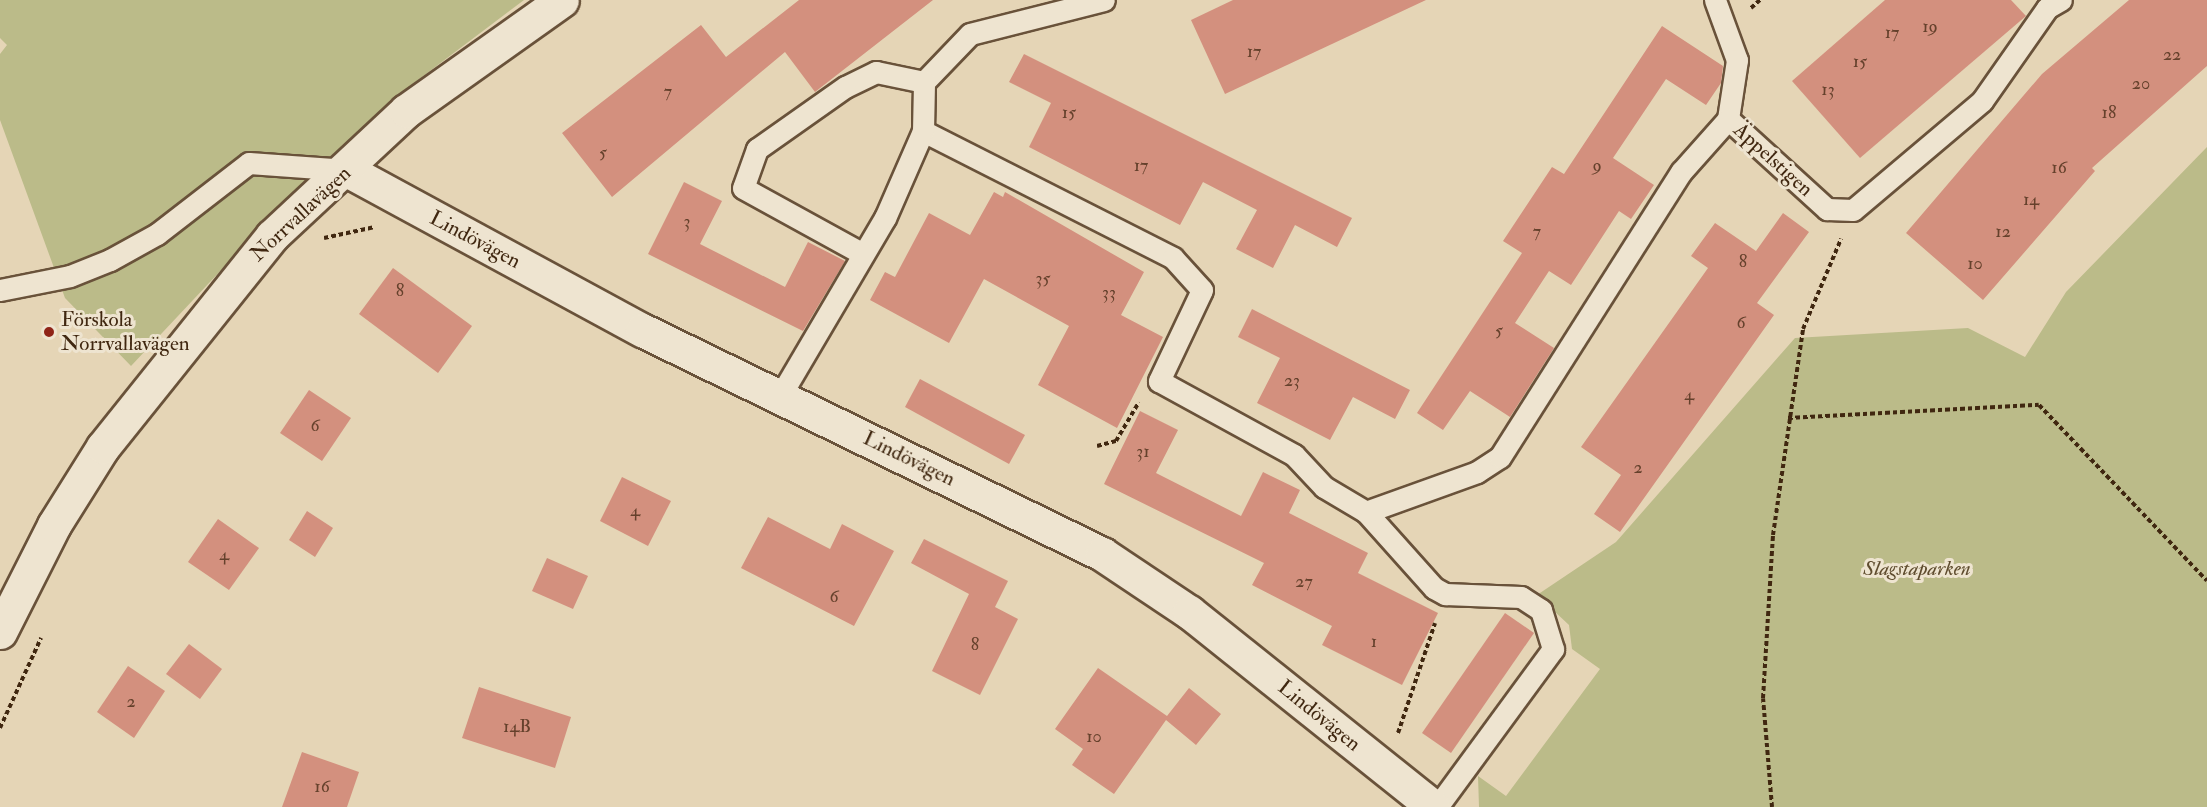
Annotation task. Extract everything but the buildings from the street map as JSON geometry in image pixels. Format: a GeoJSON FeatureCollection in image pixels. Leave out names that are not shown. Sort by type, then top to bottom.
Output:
{"type":"FeatureCollection","features":[{"type":"Feature","properties":{"kind":"street","name":"Norrvallavägen"},"geometry":{"type":"LineString","coordinates":[[0,632],[54,525],[102,447],[272,236],[347,170],[406,111],[562,0]]}},
{"type":"Feature","properties":{"kind":"street","name":"Lindövägen"},"geometry":{"type":"LineString","coordinates":[[347,170],[642,330],[1036,520],[1137,576],[1435,807]]}},
{"type":"Feature","properties":{"kind":"lane"},"geometry":{"type":"LineString","coordinates":[[780,396],[863,255],[923,131],[924,82],[970,34],[1104,0]]}},
{"type":"Feature","properties":{"kind":"lane"},"geometry":{"type":"LineString","coordinates":[[1715,0],[1737,60],[1728,119]]}},
{"type":"Feature","properties":{"kind":"lane"},"geometry":{"type":"LineString","coordinates":[[1854,210],[1982,101],[2049,3]]}},
{"type":"Feature","properties":{"kind":"lane"},"geometry":{"type":"LineString","coordinates":[[863,255],[743,188],[757,149],[845,87],[876,72],[924,82]]}},
{"type":"Feature","properties":{"kind":"lane","name":"Äppelstigen"},"geometry":{"type":"LineString","coordinates":[[1366,512],[1477,472],[1500,458],[1681,172],[1728,119],[1827,209],[1854,210]]}},
{"type":"Feature","properties":{"kind":"lane"},"geometry":{"type":"LineString","coordinates":[[923,131],[1173,258],[1202,290],[1159,381],[1294,455],[1324,487],[1366,512],[1445,594],[1521,597],[1541,610],[1553,649],[1435,807]]}},
{"type":"Feature","properties":{"kind":"lane"},"geometry":{"type":"LineString","coordinates":[[0,290],[70,276],[110,260],[157,234],[249,163],[347,170]]}},
{"type":"Feature","properties":{"kind":"path"},"geometry":{"type":"LineString","coordinates":[[1772,807],[1763,698],[1773,536],[1788,418],[1803,329],[1854,210]]}},
{"type":"Feature","properties":{"kind":"path"},"geometry":{"type":"LineString","coordinates":[[316,246],[323,238],[388,224]]}},
{"type":"Feature","properties":{"kind":"path"},"geometry":{"type":"LineString","coordinates":[[1097,446],[1116,441],[1147,390],[1159,381]]}},
{"type":"Feature","properties":{"kind":"path"},"geometry":{"type":"LineString","coordinates":[[1788,418],[2039,405],[2207,581]]}},
{"type":"Feature","properties":{"kind":"path"},"geometry":{"type":"LineString","coordinates":[[1385,769],[1445,594]]}},
{"type":"Feature","properties":{"kind":"path"},"geometry":{"type":"LineString","coordinates":[[0,728],[45,630]]}},
{"type":"Feature","properties":{"kind":"green space"},"geometry":{"type":"Polygon","coordinates":[[[0,0],[524,0],[410,86],[287,200],[131,366],[65,298],[0,120],[0,54],[7,45],[0,38],[0,0]]]}},
{"type":"Feature","properties":{"kind":"green space","name":"Slagstaparken"},"geometry":{"type":"Polygon","coordinates":[[[2207,147],[2207,807],[1479,807],[1478,776],[1506,796],[1600,669],[1572,649],[1569,625],[1537,595],[1616,542],[1795,338],[1968,328],[2025,357],[2066,292],[2207,147]]]}},
{"type":"Feature","properties":{"kind":"place","name":"Förskola Norrvallavägen"},"geometry":{"type":"Point","coordinates":[49,332]}}]}
